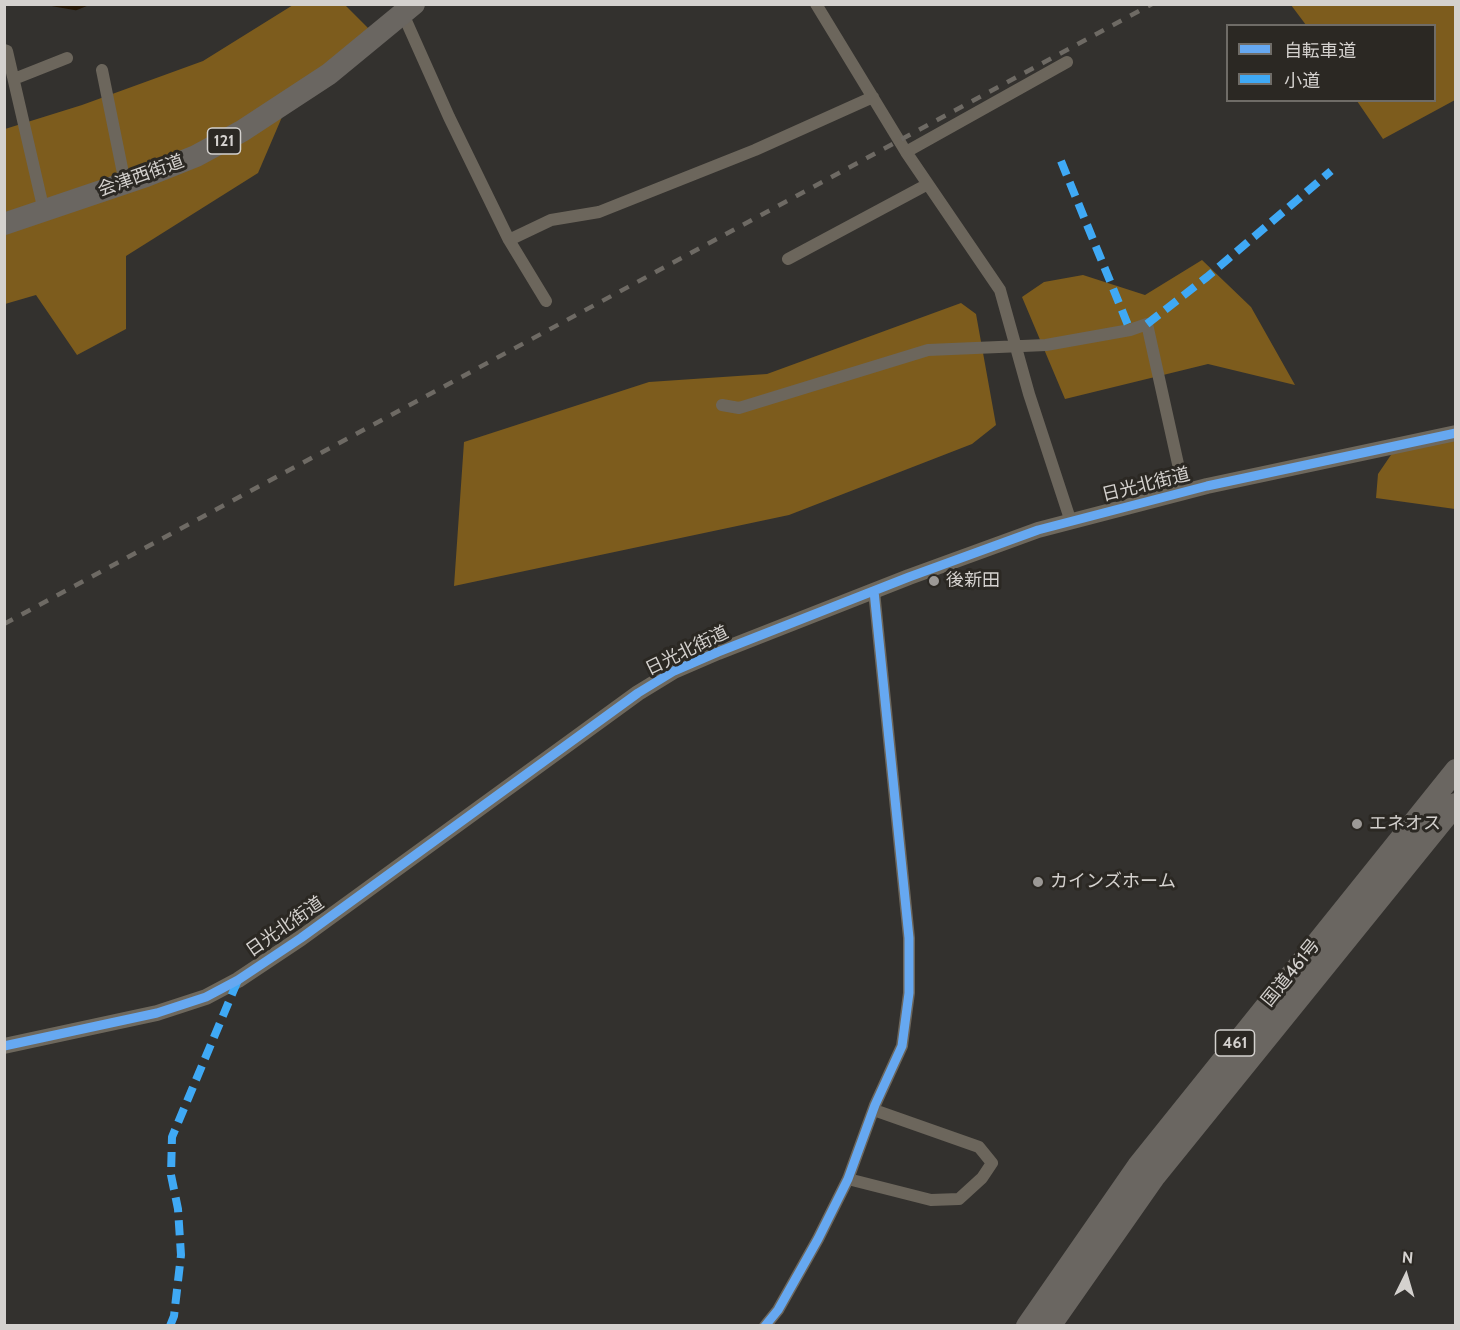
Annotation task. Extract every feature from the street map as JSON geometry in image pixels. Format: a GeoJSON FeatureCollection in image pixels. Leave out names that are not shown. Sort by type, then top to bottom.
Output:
{"type":"FeatureCollection","features":[{"type":"Feature","properties":{"kind":"highway","name":"会津西街道"},"geometry":{"type":"LineString","coordinates":[[4,224],[196,156],[251,126],[329,74],[408,9]]}},
{"type":"Feature","properties":{"kind":"highway","name":"国道461号"},"geometry":{"type":"LineString","coordinates":[[1027,1326],[1145,1157],[1455,770]]}},
{"type":"Feature","properties":{"kind":"highway","name":"国道461号"},"geometry":{"type":"LineString","coordinates":[[1050,1326],[1155,1176],[1455,804]]}},
{"type":"Feature","properties":{"kind":"street"},"geometry":{"type":"LineString","coordinates":[[816,4],[906,152],[1000,290],[1029,394],[1071,522]]}},
{"type":"Feature","properties":{"kind":"street"},"geometry":{"type":"LineString","coordinates":[[408,9],[448,117],[509,240],[546,301]]}},
{"type":"Feature","properties":{"kind":"street"},"geometry":{"type":"LineString","coordinates":[[4,50],[7,51],[14,79],[44,211]]}},
{"type":"Feature","properties":{"kind":"street"},"geometry":{"type":"LineString","coordinates":[[14,79],[67,58]]}},
{"type":"Feature","properties":{"kind":"street"},"geometry":{"type":"LineString","coordinates":[[906,152],[1067,62]]}},
{"type":"Feature","properties":{"kind":"street"},"geometry":{"type":"LineString","coordinates":[[102,70],[125,183]]}},
{"type":"Feature","properties":{"kind":"street"},"geometry":{"type":"LineString","coordinates":[[509,240],[551,220],[599,212],[755,150],[873,97]]}},
{"type":"Feature","properties":{"kind":"street"},"geometry":{"type":"LineString","coordinates":[[788,259],[927,184]]}},
{"type":"Feature","properties":{"kind":"street"},"geometry":{"type":"LineString","coordinates":[[722,405],[739,408],[928,350],[1046,345],[1130,330],[1147,324],[1184,491]]}},
{"type":"Feature","properties":{"kind":"street","name":"日光北街道"},"geometry":{"type":"LineString","coordinates":[[4,1046],[157,1013],[206,997],[238,980],[301,938],[638,693],[674,671],[874,591],[1038,530],[1184,491],[1455,433]]}},
{"type":"Feature","properties":{"kind":"street"},"geometry":{"type":"LineString","coordinates":[[765,1326],[778,1310],[818,1239],[848,1179],[874,1110],[902,1046],[909,993],[909,960],[904,880],[874,591]]}},
{"type":"Feature","properties":{"kind":"street"},"geometry":{"type":"LineString","coordinates":[[848,1179],[931,1200],[959,1199],[982,1178],[992,1163],[979,1147],[874,1110]]}},
{"type":"Feature","properties":{"kind":"shaded area"},"geometry":{"type":"Polygon","coordinates":[[[293,5],[345,5],[376,36],[288,103],[258,173],[126,256],[126,329],[77,355],[36,295],[5,304],[5,129],[82,105],[203,61],[293,5]]]}},
{"type":"Feature","properties":{"kind":"shaded area"},"geometry":{"type":"Polygon","coordinates":[[[1291,5],[1455,5],[1455,100],[1383,139],[1358,102],[1436,102],[1436,24],[1305,24],[1291,5]]]}},
{"type":"Feature","properties":{"kind":"shaded area"},"geometry":{"type":"Polygon","coordinates":[[[1202,260],[1251,307],[1295,385],[1208,364],[1065,399],[1022,297],[1044,282],[1083,275],[1145,295],[1202,260]]]}},
{"type":"Feature","properties":{"kind":"shaded area"},"geometry":{"type":"Polygon","coordinates":[[[961,303],[976,314],[996,425],[972,444],[789,515],[454,586],[464,442],[649,382],[767,374],[961,303]]]}},
{"type":"Feature","properties":{"kind":"shaded area"},"geometry":{"type":"Polygon","coordinates":[[[1455,428],[1455,509],[1376,498],[1378,474],[1395,449],[1455,428]]]}},
{"type":"Feature","properties":{"kind":"waterway"},"geometry":{"type":"LineString","coordinates":[[53,4],[76,8],[86,4]]}},
{"type":"Feature","properties":{"kind":"railway"},"geometry":{"type":"LineString","coordinates":[[4,624],[1152,4]]}},
{"type":"Feature","properties":{"kind":"marked path"},"geometry":{"type":"LineString","coordinates":[[1061,161],[1130,330]]}},
{"type":"Feature","properties":{"kind":"marked path"},"geometry":{"type":"LineString","coordinates":[[1147,324],[1207,277],[1331,171]]}},
{"type":"Feature","properties":{"kind":"marked path"},"geometry":{"type":"LineString","coordinates":[[170,1326],[174,1316],[181,1255],[178,1209],[171,1175],[172,1137],[238,980]]}},
{"type":"Feature","properties":{"kind":"cycle path"},"geometry":{"type":"LineString","coordinates":[[4,1046],[157,1013],[206,997],[238,980],[301,938],[638,693],[674,671],[718,652],[909,577],[1038,530],[1207,486],[1456,433]]}},
{"type":"Feature","properties":{"kind":"cycle path"},"geometry":{"type":"LineString","coordinates":[[765,1326],[778,1310],[818,1239],[848,1179],[875,1105],[902,1046],[909,993],[909,938],[874,591]]}},
{"type":"Feature","properties":{"kind":"place","name":"後新田"},"geometry":{"type":"Point","coordinates":[934,581]}},
{"type":"Feature","properties":{"kind":"place","name":"エネオス"},"geometry":{"type":"Point","coordinates":[1357,824]}},
{"type":"Feature","properties":{"kind":"place","name":"カインズホーム"},"geometry":{"type":"Point","coordinates":[1038,882]}}]}
